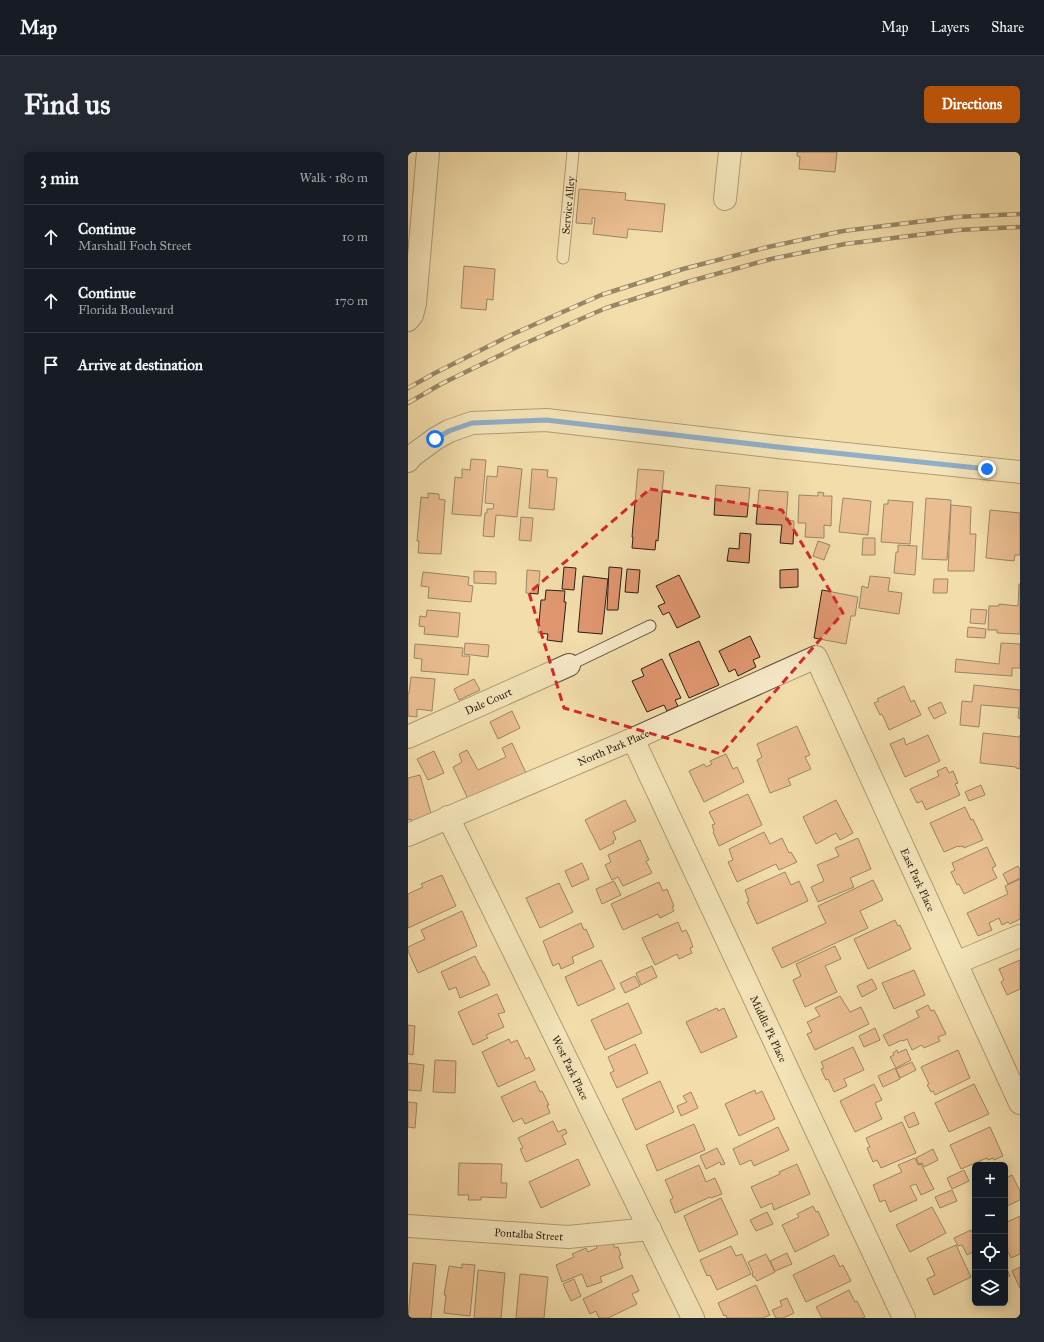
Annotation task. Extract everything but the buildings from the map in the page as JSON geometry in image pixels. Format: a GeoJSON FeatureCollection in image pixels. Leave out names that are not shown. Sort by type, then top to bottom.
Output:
{"type":"FeatureCollection","features":[{"type":"Feature","properties":{"kind":"street"},"geometry":{"type":"LineString","coordinates":[[408,320],[412,316],[414,303],[428,152]]}},
{"type":"Feature","properties":{"kind":"street"},"geometry":{"type":"LineString","coordinates":[[725,199],[730,152]]}},
{"type":"Feature","properties":{"kind":"street"},"geometry":{"type":"LineString","coordinates":[[408,461],[412,456],[435,439],[449,431],[472,423],[546,420],[778,447],[1020,472]]}},
{"type":"Feature","properties":{"kind":"street","name":"North Park Place"},"geometry":{"type":"LineString","coordinates":[[408,835],[633,739],[816,657]]}},
{"type":"Feature","properties":{"kind":"street","name":"East Park Place"},"geometry":{"type":"LineString","coordinates":[[816,657],[1020,1103]]}},
{"type":"Feature","properties":{"kind":"street","name":"Dale Court"},"geometry":{"type":"LineString","coordinates":[[408,737],[569,665]]}},
{"type":"Feature","properties":{"kind":"street","name":"Middle Pk Place"},"geometry":{"type":"LineString","coordinates":[[633,739],[904,1318]]}},
{"type":"Feature","properties":{"kind":"street","name":"West Park Place"},"geometry":{"type":"LineString","coordinates":[[448,817],[692,1318]]}},
{"type":"Feature","properties":{"kind":"street"},"geometry":{"type":"LineString","coordinates":[[956,963],[1020,936]]}},
{"type":"Feature","properties":{"kind":"street","name":"Pontalba Street"},"geometry":{"type":"LineString","coordinates":[[408,1226],[568,1237],[650,1230]]}},
{"type":"Feature","properties":{"kind":"lane","name":"Service Alley"},"geometry":{"type":"LineString","coordinates":[[563,258],[573,152]]}},
{"type":"Feature","properties":{"kind":"lane"},"geometry":{"type":"LineString","coordinates":[[569,665],[650,626]]}},
{"type":"Feature","properties":{"kind":"highlighted area"},"geometry":{"type":"Polygon","coordinates":[[[650,489],[782,510],[843,613],[721,754],[564,708],[529,593],[650,489]]]}},
{"type":"Feature","properties":{"kind":"railway"},"geometry":{"type":"LineString","coordinates":[[408,388],[513,334],[601,295],[683,269],[768,247],[843,231],[957,217],[1020,214]]}},
{"type":"Feature","properties":{"kind":"railway"},"geometry":{"type":"LineString","coordinates":[[408,403],[441,384],[519,346],[606,308],[687,282],[771,259],[845,244],[958,230],[1020,227]]}},
{"type":"Feature","properties":{"kind":"route"},"geometry":{"type":"LineString","coordinates":[[435,439],[449,431],[472,423],[546,420],[778,447],[987,469]]}}]}
